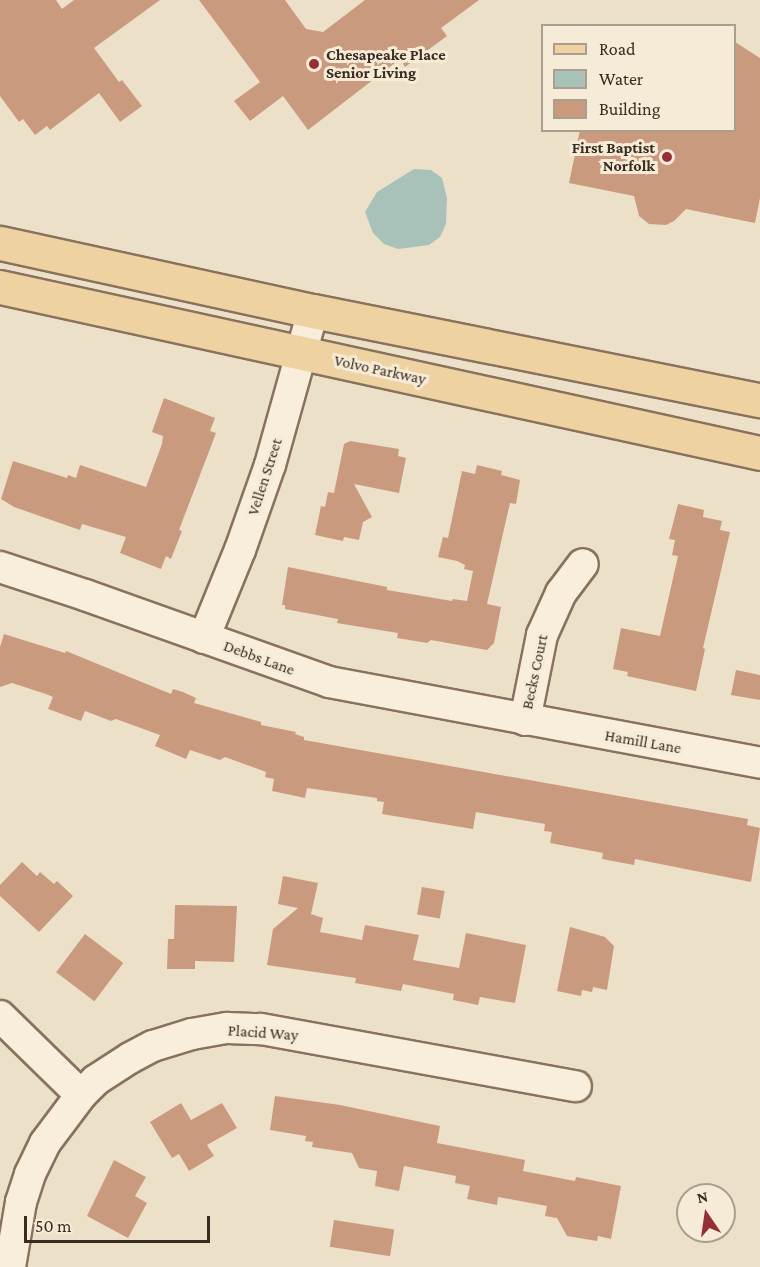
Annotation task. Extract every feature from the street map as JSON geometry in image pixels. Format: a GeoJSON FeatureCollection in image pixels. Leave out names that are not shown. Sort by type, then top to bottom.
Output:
{"type":"FeatureCollection","features":[{"type":"Feature","properties":{"kind":"main road"},"geometry":{"type":"LineString","coordinates":[[0,243],[313,311],[760,400]]}},
{"type":"Feature","properties":{"kind":"main road","name":"Volvo Parkway"},"geometry":{"type":"LineString","coordinates":[[0,287],[760,453]]}},
{"type":"Feature","properties":{"kind":"street","name":"Vellen Street"},"geometry":{"type":"LineString","coordinates":[[204,638],[240,550],[270,465],[313,311]]}},
{"type":"Feature","properties":{"kind":"street","name":"Becks Court"},"geometry":{"type":"LineString","coordinates":[[525,720],[542,635],[561,593],[583,564]]}},
{"type":"Feature","properties":{"kind":"street","name":"Debbs Lane"},"geometry":{"type":"LineString","coordinates":[[0,567],[329,682],[525,720]]}},
{"type":"Feature","properties":{"kind":"street","name":"Hamill Lane"},"geometry":{"type":"LineString","coordinates":[[525,720],[760,763]]}},
{"type":"Feature","properties":{"kind":"street"},"geometry":{"type":"LineString","coordinates":[[0,1016],[81,1095]]}},
{"type":"Feature","properties":{"kind":"street","name":"Placid Way"},"geometry":{"type":"LineString","coordinates":[[9,1267],[21,1203],[30,1174],[45,1143],[81,1095],[96,1080],[153,1046],[192,1034],[226,1028],[261,1029],[576,1086]]}},
{"type":"Feature","properties":{"kind":"water"},"geometry":{"type":"Polygon","coordinates":[[[414,169],[431,170],[442,178],[447,198],[446,224],[440,237],[429,245],[398,249],[384,244],[373,233],[365,212],[377,192],[414,169]]]}},
{"type":"Feature","properties":{"kind":"building"},"geometry":{"type":"Polygon","coordinates":[[[0,0],[56,0],[62,9],[74,0],[160,0],[94,48],[119,82],[122,80],[142,106],[120,122],[99,93],[50,130],[47,126],[35,135],[23,119],[19,122],[0,96],[0,0]]]}},
{"type":"Feature","properties":{"kind":"building","name":"Chesapeake Place Senior Living"},"geometry":{"type":"Polygon","coordinates":[[[199,0],[285,0],[306,29],[323,32],[365,0],[479,0],[441,28],[447,36],[405,67],[400,59],[308,130],[283,96],[250,121],[234,101],[260,82],[199,0]]]}},
{"type":"Feature","properties":{"kind":"building","name":"First Baptist Norfolk"},"geometry":{"type":"Polygon","coordinates":[[[736,43],[760,58],[760,198],[755,223],[686,209],[674,221],[666,225],[649,224],[639,216],[634,196],[569,183],[580,132],[736,132],[736,43]]]}},
{"type":"Feature","properties":{"kind":"building"},"geometry":{"type":"Polygon","coordinates":[[[164,398],[215,418],[210,431],[216,433],[179,530],[182,531],[171,559],[166,556],[161,569],[120,553],[126,537],[82,524],[80,530],[14,507],[1,499],[13,461],[67,478],[68,475],[76,478],[80,465],[146,487],[162,444],[163,436],[152,432],[164,398]]]}},
{"type":"Feature","properties":{"kind":"building"},"geometry":{"type":"Polygon","coordinates":[[[350,441],[399,449],[398,456],[406,458],[399,493],[354,484],[372,517],[363,522],[359,540],[344,537],[343,541],[315,535],[321,506],[325,507],[328,492],[334,493],[344,444],[350,441]]]}},
{"type":"Feature","properties":{"kind":"building"},"geometry":{"type":"Polygon","coordinates":[[[477,465],[502,471],[501,475],[520,480],[516,504],[510,503],[487,604],[501,607],[494,643],[487,650],[431,640],[427,643],[397,638],[398,633],[337,623],[338,619],[285,609],[285,605],[282,605],[288,567],[387,587],[387,590],[452,601],[453,599],[467,601],[473,571],[464,569],[465,565],[457,561],[438,557],[443,537],[448,538],[462,471],[475,474],[477,465]]]}},
{"type":"Feature","properties":{"kind":"building"},"geometry":{"type":"Polygon","coordinates":[[[678,504],[704,510],[703,517],[722,521],[720,530],[730,532],[703,648],[705,649],[696,691],[627,676],[628,672],[613,669],[621,628],[660,636],[678,556],[672,555],[675,540],[669,539],[678,504]]]}},
{"type":"Feature","properties":{"kind":"building"},"geometry":{"type":"Polygon","coordinates":[[[4,634],[65,653],[66,651],[171,694],[173,689],[183,692],[196,698],[194,703],[261,722],[261,725],[296,732],[295,734],[304,737],[304,740],[748,819],[747,825],[760,828],[751,882],[635,859],[634,865],[602,859],[603,853],[550,843],[552,832],[544,831],[545,824],[476,812],[473,829],[382,814],[384,802],[377,801],[377,798],[307,788],[305,798],[272,791],[274,779],[265,777],[266,772],[225,757],[220,760],[190,750],[186,759],[155,746],[160,735],[116,719],[111,721],[85,711],[81,721],[48,709],[53,697],[46,694],[12,683],[0,687],[0,647],[4,634]]]}},
{"type":"Feature","properties":{"kind":"building"},"geometry":{"type":"Polygon","coordinates":[[[736,670],[760,675],[760,700],[731,695],[736,670]]]}},
{"type":"Feature","properties":{"kind":"building"},"geometry":{"type":"Polygon","coordinates":[[[22,862],[37,876],[40,872],[54,884],[57,881],[73,896],[39,932],[0,896],[0,885],[22,862]]]}},
{"type":"Feature","properties":{"kind":"building"},"geometry":{"type":"Polygon","coordinates":[[[283,876],[318,883],[311,914],[323,918],[320,932],[362,940],[365,925],[419,935],[413,960],[459,968],[466,933],[526,945],[515,1003],[480,997],[478,1005],[453,1000],[454,994],[403,984],[401,991],[355,983],[356,978],[267,965],[273,929],[298,908],[278,904],[283,876]]]}},
{"type":"Feature","properties":{"kind":"building"},"geometry":{"type":"Polygon","coordinates":[[[422,887],[445,891],[440,919],[417,915],[422,887]]]}},
{"type":"Feature","properties":{"kind":"building"},"geometry":{"type":"Polygon","coordinates":[[[175,905],[237,906],[234,962],[195,961],[195,969],[167,969],[168,939],[174,939],[175,905]]]}},
{"type":"Feature","properties":{"kind":"building"},"geometry":{"type":"Polygon","coordinates":[[[570,927],[605,937],[614,946],[607,990],[593,987],[592,992],[582,990],[581,996],[557,991],[570,927]]]}},
{"type":"Feature","properties":{"kind":"building"},"geometry":{"type":"Polygon","coordinates":[[[85,934],[123,963],[94,1001],[56,972],[85,934]]]}},
{"type":"Feature","properties":{"kind":"building"},"geometry":{"type":"Polygon","coordinates":[[[275,1096],[340,1105],[440,1126],[437,1143],[525,1160],[523,1171],[575,1181],[576,1177],[621,1186],[611,1239],[598,1236],[597,1241],[567,1236],[557,1218],[545,1216],[547,1206],[498,1197],[497,1205],[467,1199],[470,1186],[455,1183],[456,1176],[404,1166],[399,1191],[375,1186],[377,1171],[359,1168],[352,1153],[312,1147],[313,1142],[305,1141],[306,1136],[270,1130],[275,1096]]]}},
{"type":"Feature","properties":{"kind":"building"},"geometry":{"type":"Polygon","coordinates":[[[181,1103],[191,1120],[222,1103],[237,1128],[207,1145],[214,1156],[189,1171],[179,1154],[172,1158],[150,1122],[181,1103]]]}},
{"type":"Feature","properties":{"kind":"building"},"geometry":{"type":"Polygon","coordinates":[[[114,1160],[146,1177],[135,1196],[147,1203],[128,1238],[87,1216],[114,1160]]]}},
{"type":"Feature","properties":{"kind":"building"},"geometry":{"type":"Polygon","coordinates":[[[334,1220],[394,1230],[390,1256],[330,1247],[334,1220]]]}},
{"type":"Feature","properties":{"kind":"place","name":"Chesapeake Place Senior Living"},"geometry":{"type":"Point","coordinates":[314,64]}},
{"type":"Feature","properties":{"kind":"place","name":"First Baptist Norfolk"},"geometry":{"type":"Point","coordinates":[667,157]}}]}
